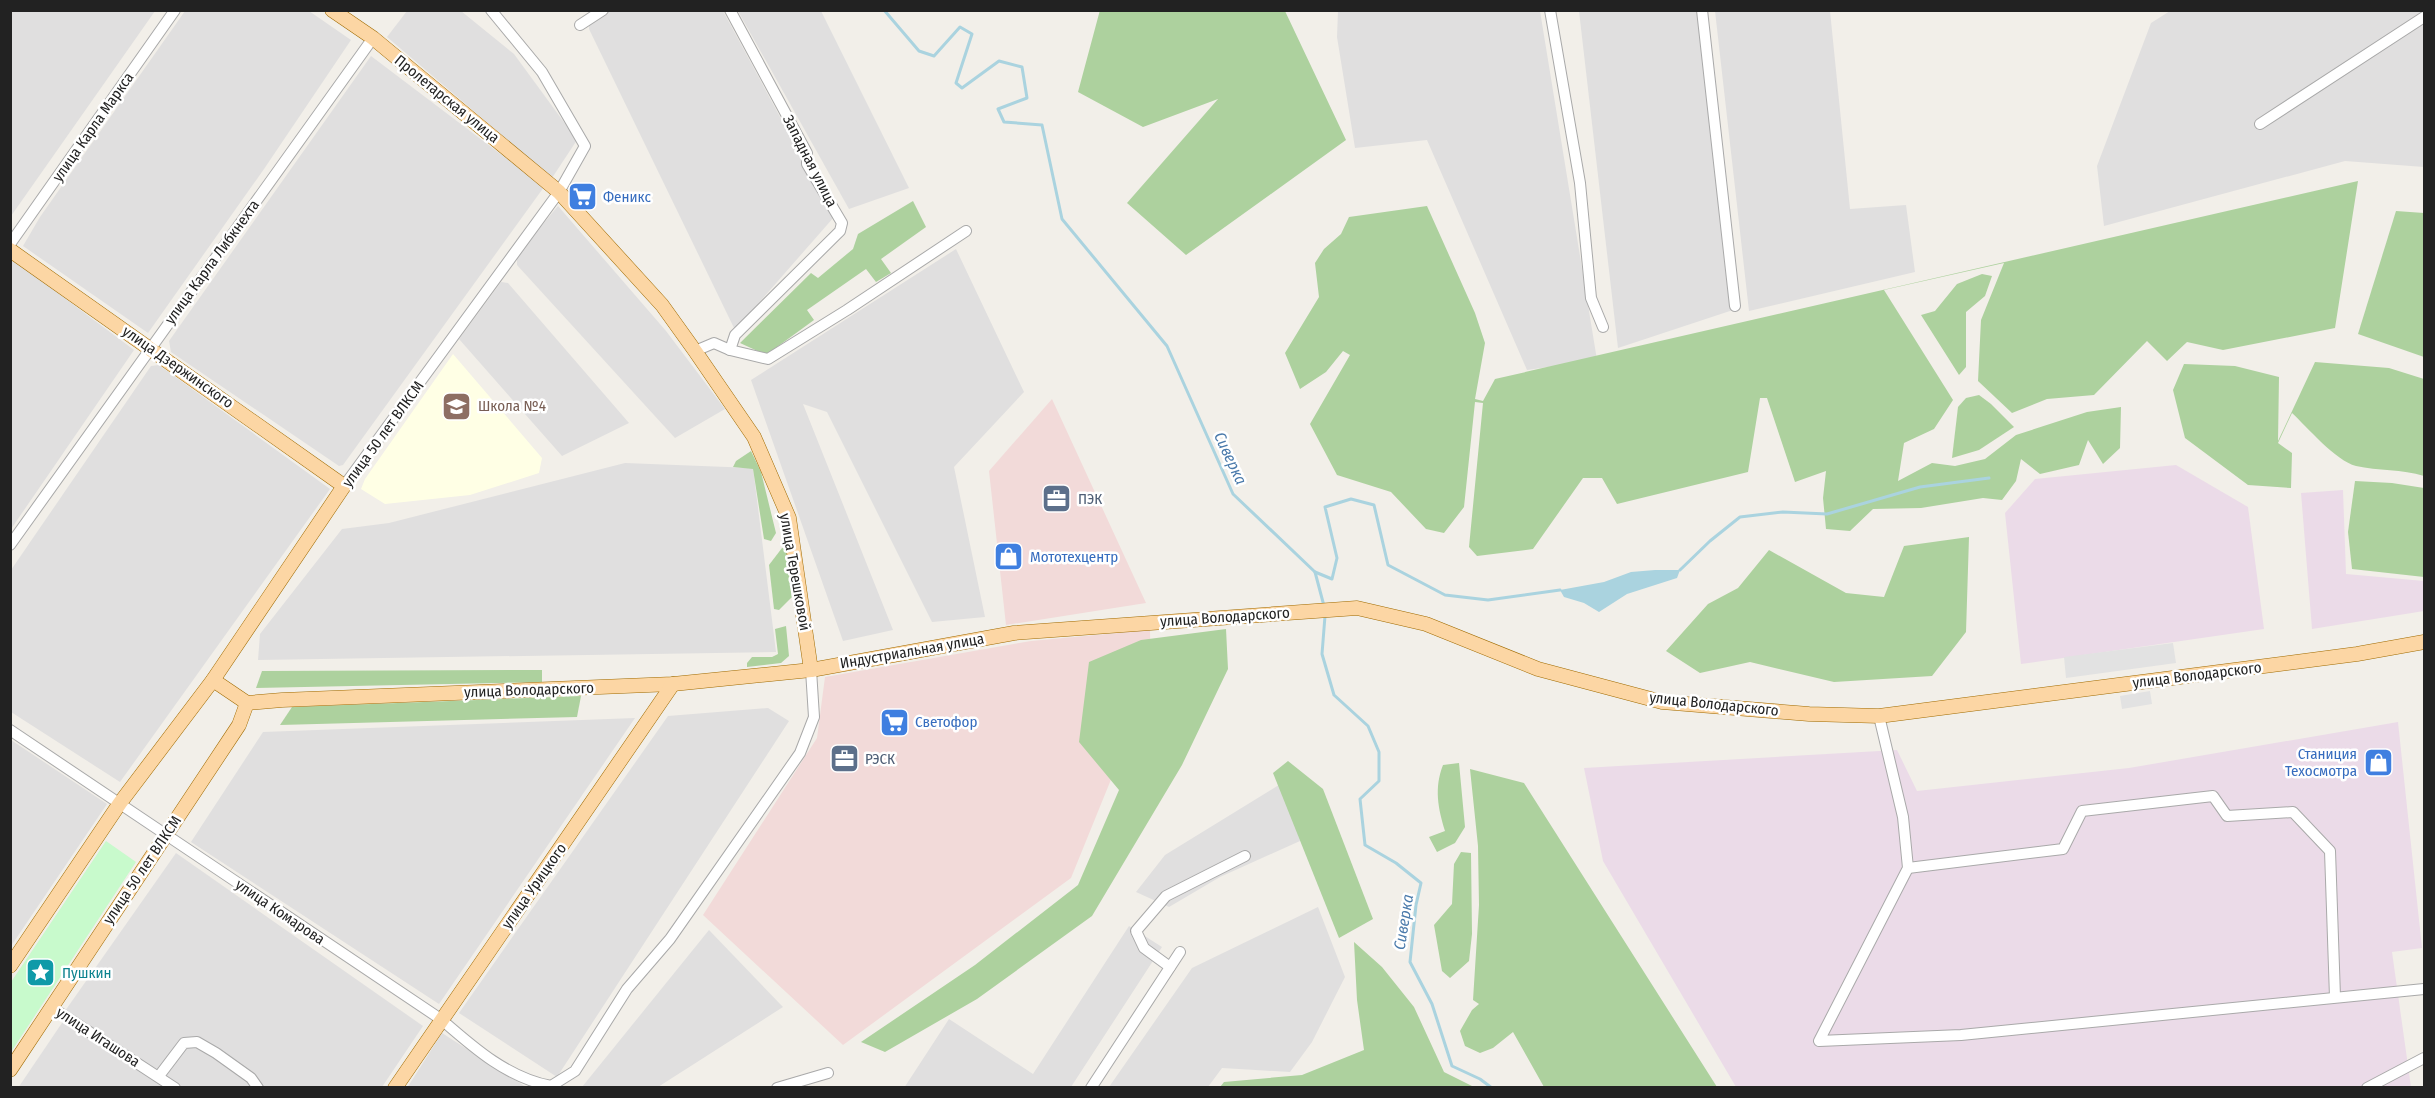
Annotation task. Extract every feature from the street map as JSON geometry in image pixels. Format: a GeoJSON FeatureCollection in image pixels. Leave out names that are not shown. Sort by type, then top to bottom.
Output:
{"type":"FeatureCollection","features":[{"type":"Feature","properties":{"kind":"main road","name":"Пролетарская улица"},"geometry":{"type":"LineString","coordinates":[[332,10],[373,38],[559,192]]}},
{"type":"Feature","properties":{"kind":"main road","name":"улица Терешковой"},"geometry":{"type":"LineString","coordinates":[[559,192],[662,305],[753,437],[789,518],[811,670]]}},
{"type":"Feature","properties":{"kind":"main road","name":"улица Дзержинского"},"geometry":{"type":"LineString","coordinates":[[10,250],[151,347],[344,486]]}},
{"type":"Feature","properties":{"kind":"main road","name":"улица 50 лет ВЛКСМ"},"geometry":{"type":"LineString","coordinates":[[10,966],[120,803],[213,680],[344,486]]}},
{"type":"Feature","properties":{"kind":"main road","name":"улица Володарского"},"geometry":{"type":"LineString","coordinates":[[1014,633],[1357,608],[1426,624],[1538,669],[1662,702],[1809,714],[1879,716],[2357,654],[2424,642]]}},
{"type":"Feature","properties":{"kind":"main road","name":"Индустриальная улица"},"geometry":{"type":"LineString","coordinates":[[811,670],[1014,633]]}},
{"type":"Feature","properties":{"kind":"main road","name":"улица Володарского"},"geometry":{"type":"LineString","coordinates":[[247,703],[674,684],[811,670]]}},
{"type":"Feature","properties":{"kind":"main road"},"geometry":{"type":"LineString","coordinates":[[213,680],[247,703]]}},
{"type":"Feature","properties":{"kind":"main road","name":"улица Урицкого"},"geometry":{"type":"LineString","coordinates":[[394,1088],[674,684]]}},
{"type":"Feature","properties":{"kind":"main road","name":"улица 50 лет ВЛКСМ"},"geometry":{"type":"LineString","coordinates":[[10,1070],[239,725],[247,703]]}},
{"type":"Feature","properties":{"kind":"street","name":"улица Карла Маркса"},"geometry":{"type":"LineString","coordinates":[[10,244],[175,10]]}},
{"type":"Feature","properties":{"kind":"street"},"geometry":{"type":"LineString","coordinates":[[491,10],[542,72],[585,146],[559,192]]}},
{"type":"Feature","properties":{"kind":"street"},"geometry":{"type":"LineString","coordinates":[[580,25],[603,10]]}},
{"type":"Feature","properties":{"kind":"street","name":"Западная улица"},"geometry":{"type":"LineString","coordinates":[[730,10],[807,153],[807,164],[842,223],[840,231],[735,335],[730,350]]}},
{"type":"Feature","properties":{"kind":"street"},"geometry":{"type":"LineString","coordinates":[[1550,10],[1580,183],[1591,298],[1603,327]]}},
{"type":"Feature","properties":{"kind":"street"},"geometry":{"type":"LineString","coordinates":[[1702,10],[1735,306]]}},
{"type":"Feature","properties":{"kind":"street"},"geometry":{"type":"LineString","coordinates":[[2260,124],[2424,17]]}},
{"type":"Feature","properties":{"kind":"street","name":"улица Карла Либкнехта"},"geometry":{"type":"LineString","coordinates":[[10,545],[373,38]]}},
{"type":"Feature","properties":{"kind":"street","name":"улица 50 лет ВЛКСМ"},"geometry":{"type":"LineString","coordinates":[[344,486],[559,192]]}},
{"type":"Feature","properties":{"kind":"street"},"geometry":{"type":"LineString","coordinates":[[695,351],[714,344],[768,359],[966,231]]}},
{"type":"Feature","properties":{"kind":"street","name":"улица Терешковой"},"geometry":{"type":"LineString","coordinates":[[551,1086],[575,1071],[627,989],[670,939],[800,753],[814,717],[811,670]]}},
{"type":"Feature","properties":{"kind":"street"},"geometry":{"type":"LineString","coordinates":[[1879,716],[1903,817],[1908,868],[1819,1041],[1961,1035],[2424,989]]}},
{"type":"Feature","properties":{"kind":"street","name":"улица Комарова"},"geometry":{"type":"LineString","coordinates":[[10,730],[442,1020],[475,1048],[504,1068],[530,1082],[551,1086]]}},
{"type":"Feature","properties":{"kind":"street"},"geometry":{"type":"LineString","coordinates":[[1908,868],[2063,849],[2082,811],[2213,796],[2227,816],[2294,812],[2330,851],[2335,998]]}},
{"type":"Feature","properties":{"kind":"street"},"geometry":{"type":"LineString","coordinates":[[1170,967],[1144,948],[1136,931],[1166,896],[1245,856]]}},
{"type":"Feature","properties":{"kind":"street"},"geometry":{"type":"LineString","coordinates":[[1090,1088],[1180,952]]}},
{"type":"Feature","properties":{"kind":"street","name":"улица Игашова"},"geometry":{"type":"LineString","coordinates":[[51,1007],[175,1088]]}},
{"type":"Feature","properties":{"kind":"street"},"geometry":{"type":"LineString","coordinates":[[159,1076],[184,1043],[197,1042],[251,1078],[258,1088]]}},
{"type":"Feature","properties":{"kind":"street"},"geometry":{"type":"LineString","coordinates":[[2367,1088],[2424,1058]]}},
{"type":"Feature","properties":{"kind":"street"},"geometry":{"type":"LineString","coordinates":[[777,1088],[828,1073]]}},
{"type":"Feature","properties":{"kind":"shaded area"},"geometry":{"type":"Polygon","coordinates":[[[10,11],[155,11],[11,216],[10,11]]]}},
{"type":"Feature","properties":{"kind":"shaded area"},"geometry":{"type":"Polygon","coordinates":[[[185,11],[309,11],[351,40],[264,169],[148,333],[23,246],[40,217],[185,11]]]}},
{"type":"Feature","properties":{"kind":"shaded area"},"geometry":{"type":"Polygon","coordinates":[[[407,11],[461,11],[514,54],[577,140],[552,178],[387,37],[407,11]]]}},
{"type":"Feature","properties":{"kind":"shaded area"},"geometry":{"type":"Polygon","coordinates":[[[606,11],[723,11],[834,217],[735,330],[589,29],[589,22],[606,11]]]}},
{"type":"Feature","properties":{"kind":"shaded area"},"geometry":{"type":"Polygon","coordinates":[[[738,11],[821,11],[909,188],[849,209],[738,11]]]}},
{"type":"Feature","properties":{"kind":"shaded area"},"geometry":{"type":"Polygon","coordinates":[[[1338,11],[1540,11],[1597,360],[1527,370],[1427,140],[1355,148],[1337,37],[1338,11]]]}},
{"type":"Feature","properties":{"kind":"shaded area"},"geometry":{"type":"Polygon","coordinates":[[[1579,11],[1698,11],[1733,310],[1618,348],[1579,11]]]}},
{"type":"Feature","properties":{"kind":"shaded area"},"geometry":{"type":"Polygon","coordinates":[[[1715,11],[1830,11],[1850,209],[1906,205],[1915,272],[1749,311],[1715,11]]]}},
{"type":"Feature","properties":{"kind":"shaded area"},"geometry":{"type":"Polygon","coordinates":[[[2170,11],[2424,11],[2424,167],[2345,161],[2104,226],[2097,166],[2151,23],[2170,11]]]}},
{"type":"Feature","properties":{"kind":"shaded area"},"geometry":{"type":"Polygon","coordinates":[[[371,56],[544,187],[343,465],[339,466],[171,352],[169,341],[371,56]]]}},
{"type":"Feature","properties":{"kind":"shaded area"},"geometry":{"type":"Polygon","coordinates":[[[558,206],[666,331],[725,409],[675,438],[517,265],[517,255],[558,206]]]}},
{"type":"Feature","properties":{"kind":"shaded area"},"geometry":{"type":"Polygon","coordinates":[[[956,249],[1024,392],[954,467],[985,617],[932,622],[827,412],[803,404],[893,630],[843,641],[751,380],[956,249]]]}},
{"type":"Feature","properties":{"kind":"shaded area"},"geometry":{"type":"Polygon","coordinates":[[[10,259],[134,350],[11,529],[10,259]]]}},
{"type":"Feature","properties":{"kind":"shaded area"},"geometry":{"type":"Polygon","coordinates":[[[501,282],[508,283],[629,423],[562,456],[459,339],[501,282]]]}},
{"type":"Feature","properties":{"kind":"shaded area","name":"Школа №4"},"geometry":{"type":"Polygon","coordinates":[[[453,354],[542,458],[539,473],[470,495],[385,504],[361,489],[365,479],[453,354]]]}},
{"type":"Feature","properties":{"kind":"shaded area"},"geometry":{"type":"Polygon","coordinates":[[[159,365],[330,489],[120,782],[11,712],[11,570],[151,366],[159,365]]]}},
{"type":"Feature","properties":{"kind":"shaded area"},"geometry":{"type":"Polygon","coordinates":[[[1052,399],[1146,603],[1006,625],[989,471],[1052,399]]]}},
{"type":"Feature","properties":{"kind":"shaded area"},"geometry":{"type":"Polygon","coordinates":[[[625,463],[753,468],[776,652],[258,660],[260,634],[342,529],[389,523],[625,463]]]}},
{"type":"Feature","properties":{"kind":"shaded area"},"geometry":{"type":"Polygon","coordinates":[[[2176,465],[2248,507],[2264,629],[2021,664],[2005,513],[2035,479],[2176,465]]]}},
{"type":"Feature","properties":{"kind":"shaded area"},"geometry":{"type":"Polygon","coordinates":[[[2343,490],[2346,574],[2424,581],[2424,611],[2312,629],[2301,493],[2343,490]]]}},
{"type":"Feature","properties":{"kind":"shaded area"},"geometry":{"type":"Polygon","coordinates":[[[1150,630],[1151,681],[1071,878],[843,1045],[703,915],[817,738],[825,677],[1031,641],[1150,630]]]}},
{"type":"Feature","properties":{"kind":"shaded area"},"geometry":{"type":"Polygon","coordinates":[[[2173,643],[2176,663],[2066,678],[2064,657],[2173,643]]]}},
{"type":"Feature","properties":{"kind":"shaded area"},"geometry":{"type":"Polygon","coordinates":[[[2150,691],[2152,704],[2122,709],[2120,696],[2150,691]]]}},
{"type":"Feature","properties":{"kind":"shaded area"},"geometry":{"type":"Polygon","coordinates":[[[768,708],[789,721],[557,1077],[459,1013],[668,716],[768,708]]]}},
{"type":"Feature","properties":{"kind":"shaded area"},"geometry":{"type":"Polygon","coordinates":[[[635,718],[439,1004],[191,842],[263,732],[635,718]]]}},
{"type":"Feature","properties":{"kind":"shaded area"},"geometry":{"type":"Polygon","coordinates":[[[2398,722],[2422,948],[2392,952],[2411,1087],[1736,1087],[1603,861],[1584,768],[1897,750],[1917,791],[2129,768],[2398,722]]]}},
{"type":"Feature","properties":{"kind":"shaded area"},"geometry":{"type":"Polygon","coordinates":[[[11,740],[107,804],[11,946],[11,740]]]}},
{"type":"Feature","properties":{"kind":"shaded area"},"geometry":{"type":"Polygon","coordinates":[[[1282,783],[1300,841],[1220,877],[1169,907],[1136,892],[1165,855],[1282,783]]]}},
{"type":"Feature","properties":{"kind":"shaded area"},"geometry":{"type":"Polygon","coordinates":[[[176,853],[423,1026],[382,1087],[180,1088],[65,1011],[176,853]]]}},
{"type":"Feature","properties":{"kind":"shaded area"},"geometry":{"type":"Polygon","coordinates":[[[1318,907],[1345,977],[1312,1042],[1290,1072],[1222,1068],[1208,1087],[1109,1087],[1192,968],[1318,907]]]}},
{"type":"Feature","properties":{"kind":"shaded area"},"geometry":{"type":"Polygon","coordinates":[[[1129,926],[1162,947],[1071,1087],[904,1088],[949,1019],[1033,1074],[1129,926]]]}},
{"type":"Feature","properties":{"kind":"shaded area"},"geometry":{"type":"Polygon","coordinates":[[[709,930],[783,1007],[658,1087],[582,1087],[709,930]]]}},
{"type":"Feature","properties":{"kind":"shaded area"},"geometry":{"type":"Polygon","coordinates":[[[64,1020],[167,1088],[18,1088],[64,1020]]]}},
{"type":"Feature","properties":{"kind":"shaded area"},"geometry":{"type":"Polygon","coordinates":[[[442,1033],[526,1087],[407,1088],[442,1033]]]}},
{"type":"Feature","properties":{"kind":"green space"},"geometry":{"type":"Polygon","coordinates":[[[1100,10],[1285,11],[1346,140],[1186,255],[1127,203],[1218,99],[1143,127],[1078,92],[1100,10]]]}},
{"type":"Feature","properties":{"kind":"green space"},"geometry":{"type":"Polygon","coordinates":[[[2358,181],[2335,328],[2223,350],[2187,342],[2167,361],[2147,341],[2094,395],[2047,399],[2012,413],[1978,381],[1981,320],[2004,263],[1884,290],[1953,400],[1934,429],[1904,443],[1898,481],[1932,463],[1955,466],[1985,459],[2016,435],[2087,412],[2121,407],[2120,448],[2103,464],[2088,440],[2079,465],[2040,474],[2021,459],[2016,481],[2002,500],[1983,498],[1921,508],[1873,509],[1850,531],[1826,529],[1823,498],[1826,471],[1795,482],[1767,398],[1760,398],[1748,472],[1617,504],[1602,478],[1583,478],[1533,549],[1477,556],[1469,547],[1483,403],[1475,402],[1464,507],[1444,533],[1426,529],[1391,492],[1337,475],[1310,424],[1350,355],[1343,351],[1326,372],[1300,389],[1285,353],[1319,297],[1315,263],[1324,249],[1341,234],[1349,217],[1427,206],[1475,313],[1485,343],[1475,399],[1483,401],[1495,379],[2358,181]]]}},
{"type":"Feature","properties":{"kind":"green space"},"geometry":{"type":"Polygon","coordinates":[[[913,201],[926,227],[881,259],[891,273],[876,282],[866,269],[807,310],[814,320],[766,355],[740,343],[811,273],[818,278],[853,249],[858,234],[913,201]]]}},
{"type":"Feature","properties":{"kind":"green space"},"geometry":{"type":"Polygon","coordinates":[[[2396,211],[2424,213],[2424,357],[2358,334],[2396,211]]]}},
{"type":"Feature","properties":{"kind":"green space"},"geometry":{"type":"Polygon","coordinates":[[[1982,274],[1992,276],[1985,296],[1966,312],[1966,367],[1959,375],[1921,315],[1935,311],[1957,284],[1982,274]]]}},
{"type":"Feature","properties":{"kind":"green space"},"geometry":{"type":"Polygon","coordinates":[[[2315,362],[2389,368],[2424,379],[2424,476],[2364,468],[2348,463],[2331,451],[2292,413],[2278,443],[2292,453],[2291,488],[2248,485],[2185,438],[2173,390],[2184,364],[2235,366],[2279,377],[2278,441],[2315,362]]]}},
{"type":"Feature","properties":{"kind":"green space"},"geometry":{"type":"Polygon","coordinates":[[[1979,395],[2014,427],[1979,450],[1952,458],[1958,407],[1966,398],[1979,395]]]}},
{"type":"Feature","properties":{"kind":"green space"},"geometry":{"type":"Polygon","coordinates":[[[751,451],[761,472],[776,533],[771,541],[764,539],[753,469],[733,467],[736,461],[751,451]]]}},
{"type":"Feature","properties":{"kind":"green space"},"geometry":{"type":"Polygon","coordinates":[[[2355,481],[2424,488],[2424,577],[2352,569],[2348,532],[2355,481]]]}},
{"type":"Feature","properties":{"kind":"green space"},"geometry":{"type":"Polygon","coordinates":[[[1969,537],[1966,632],[1932,676],[1834,682],[1750,662],[1700,673],[1666,651],[1708,604],[1738,588],[1769,550],[1846,593],[1884,597],[1904,546],[1969,537]]]}},
{"type":"Feature","properties":{"kind":"green space"},"geometry":{"type":"Polygon","coordinates":[[[782,548],[786,549],[792,597],[779,610],[774,609],[769,565],[782,548]]]}},
{"type":"Feature","properties":{"kind":"green space"},"geometry":{"type":"Polygon","coordinates":[[[786,626],[789,656],[781,663],[747,667],[752,657],[772,657],[778,654],[775,629],[786,626]]]}},
{"type":"Feature","properties":{"kind":"green space"},"geometry":{"type":"Polygon","coordinates":[[[1226,629],[1228,669],[1182,765],[1092,916],[977,999],[885,1052],[861,1042],[975,965],[1078,885],[1119,790],[1079,742],[1089,662],[1141,640],[1226,629]]]}},
{"type":"Feature","properties":{"kind":"green space"},"geometry":{"type":"Polygon","coordinates":[[[542,670],[542,682],[256,688],[262,671],[542,670]]]}},
{"type":"Feature","properties":{"kind":"green space"},"geometry":{"type":"Polygon","coordinates":[[[581,696],[577,717],[280,725],[292,707],[581,696]]]}},
{"type":"Feature","properties":{"kind":"green space"},"geometry":{"type":"Polygon","coordinates":[[[1288,761],[1323,789],[1373,919],[1339,938],[1273,773],[1288,761]]]}},
{"type":"Feature","properties":{"kind":"green space"},"geometry":{"type":"Polygon","coordinates":[[[1459,763],[1465,827],[1455,843],[1437,852],[1429,837],[1445,831],[1438,798],[1440,773],[1443,765],[1459,763]]]}},
{"type":"Feature","properties":{"kind":"green space"},"geometry":{"type":"Polygon","coordinates":[[[1470,769],[1524,783],[1717,1087],[1544,1087],[1513,1032],[1493,1048],[1480,1053],[1465,1046],[1460,1031],[1472,1010],[1479,1004],[1473,1000],[1479,905],[1478,846],[1470,769]]]}},
{"type":"Feature","properties":{"kind":"green space"},"geometry":{"type":"Polygon","coordinates":[[[106,841],[136,862],[11,1052],[11,982],[106,841]]]}},
{"type":"Feature","properties":{"kind":"green space"},"geometry":{"type":"Polygon","coordinates":[[[1461,852],[1471,853],[1472,934],[1469,961],[1450,978],[1442,971],[1434,925],[1452,904],[1454,864],[1461,852]]]}},
{"type":"Feature","properties":{"kind":"green space"},"geometry":{"type":"Polygon","coordinates":[[[1354,942],[1382,967],[1414,1007],[1444,1072],[1474,1087],[1220,1087],[1224,1082],[1302,1075],[1364,1050],[1357,1000],[1354,942]]]}},
{"type":"Feature","properties":{"kind":"water"},"geometry":{"type":"Polygon","coordinates":[[[1680,570],[1677,578],[1627,594],[1599,612],[1584,603],[1564,597],[1560,590],[1604,582],[1631,572],[1680,570]]]}},
{"type":"Feature","properties":{"kind":"waterway","name":"Сиверка"},"geometry":{"type":"LineString","coordinates":[[884,10],[919,51],[934,56],[960,27],[972,34],[956,83],[962,88],[999,61],[1022,67],[1027,98],[998,109],[1004,122],[1042,125],[1062,219],[1167,346],[1233,494],[1315,572],[1324,606]]}},
{"type":"Feature","properties":{"kind":"waterway"},"geometry":{"type":"LineString","coordinates":[[1680,570],[1710,541],[1740,517],[1783,512],[1827,514],[1920,487],[1989,478]]}},
{"type":"Feature","properties":{"kind":"waterway"},"geometry":{"type":"LineString","coordinates":[[1315,572],[1332,579],[1337,558],[1325,507],[1351,499],[1374,505],[1388,565],[1445,595],[1488,600],[1560,590]]}},
{"type":"Feature","properties":{"kind":"waterway","name":"Сиверка"},"geometry":{"type":"LineString","coordinates":[[1325,616],[1322,654],[1334,695],[1368,726],[1379,752],[1379,781],[1360,799],[1365,845],[1396,863],[1421,883],[1416,905],[1410,962],[1432,1004],[1452,1066],[1480,1079],[1492,1088]]}},
{"type":"Feature","properties":{"kind":"place","name":"Феникс"},"geometry":{"type":"Point","coordinates":[582,197]}},
{"type":"Feature","properties":{"kind":"place","name":"Школа №4"},"geometry":{"type":"Point","coordinates":[457,406]}},
{"type":"Feature","properties":{"kind":"place","name":"ПЭК"},"geometry":{"type":"Point","coordinates":[1057,499]}},
{"type":"Feature","properties":{"kind":"place","name":"Мототехцентр"},"geometry":{"type":"Point","coordinates":[1009,557]}},
{"type":"Feature","properties":{"kind":"place","name":"Светофор"},"geometry":{"type":"Point","coordinates":[894,722]}},
{"type":"Feature","properties":{"kind":"place","name":"РЭСК"},"geometry":{"type":"Point","coordinates":[844,759]}},
{"type":"Feature","properties":{"kind":"place","name":"Станиция Техосмотра"},"geometry":{"type":"Point","coordinates":[2378,763]}},
{"type":"Feature","properties":{"kind":"place","name":"Пушкин"},"geometry":{"type":"Point","coordinates":[41,973]}}]}
